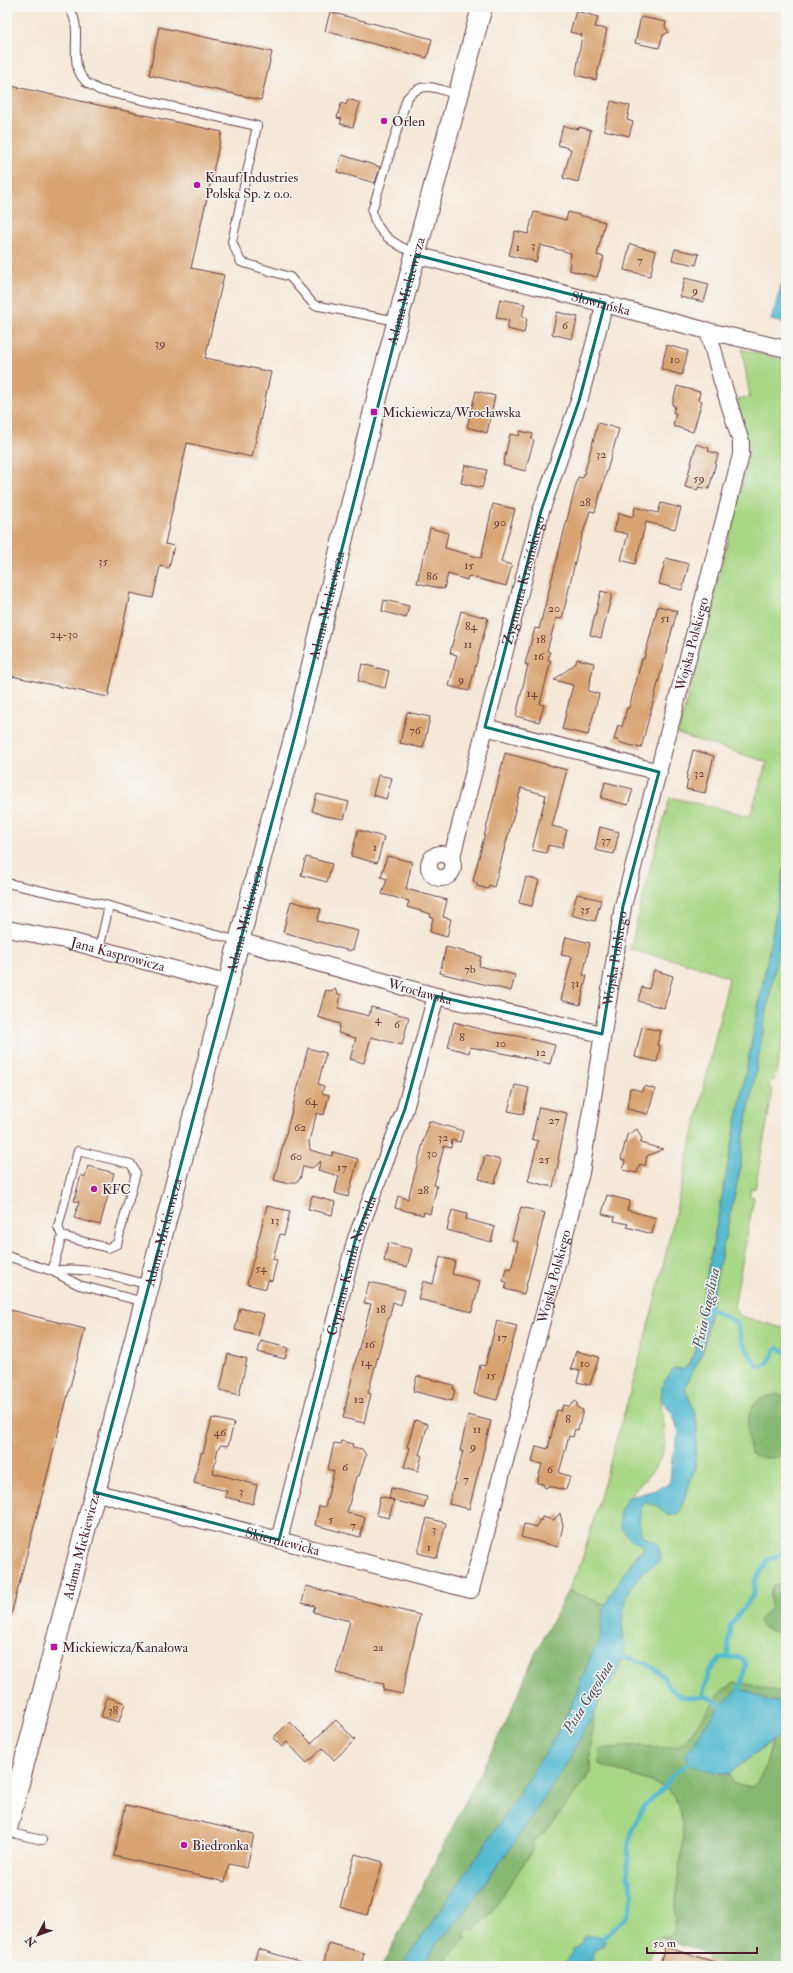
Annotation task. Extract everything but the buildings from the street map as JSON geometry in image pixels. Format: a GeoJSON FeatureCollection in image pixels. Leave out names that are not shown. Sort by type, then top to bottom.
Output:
{"type":"FeatureCollection","features":[{"type":"Feature","properties":{"kind":"street","name":"Adama Mickiewicza"},"geometry":{"type":"LineString","coordinates":[[7,1830],[146,1294],[294,739],[357,479],[482,7]]}},
{"type":"Feature","properties":{"kind":"street","name":"Słowiańska"},"geometry":{"type":"LineString","coordinates":[[416,255],[708,331],[786,349]]}},
{"type":"Feature","properties":{"kind":"street","name":"Zygmunta Krasińskiego"},"geometry":{"type":"LineString","coordinates":[[451,860],[542,511],[579,401],[605,303]]}},
{"type":"Feature","properties":{"kind":"street","name":"Wojska Polskiego"},"geometry":{"type":"LineString","coordinates":[[471,1590],[581,1172],[623,906],[742,449],[708,331]]}},
{"type":"Feature","properties":{"kind":"street"},"geometry":{"type":"LineString","coordinates":[[485,727],[659,772]]}},
{"type":"Feature","properties":{"kind":"street","name":"Jana Kasprowicza"},"geometry":{"type":"LineString","coordinates":[[7,929],[99,949],[229,984]]}},
{"type":"Feature","properties":{"kind":"street","name":"Wrocławska"},"geometry":{"type":"LineString","coordinates":[[239,941],[436,996],[602,1034]]}},
{"type":"Feature","properties":{"kind":"street","name":"Cypriana Kamila Norwida"},"geometry":{"type":"LineString","coordinates":[[279,1540],[356,1241],[405,1109],[436,996]]}},
{"type":"Feature","properties":{"kind":"street","name":"Skierniewicka"},"geometry":{"type":"LineString","coordinates":[[94,1492],[471,1590]]}},
{"type":"Feature","properties":{"kind":"lane"},"geometry":{"type":"LineString","coordinates":[[68,7],[72,12],[76,32],[75,64],[86,82],[99,90],[257,126],[232,242],[241,262],[290,277],[314,305],[399,322]]}},
{"type":"Feature","properties":{"kind":"lane"},"geometry":{"type":"LineString","coordinates":[[416,255],[383,235],[374,222],[372,211],[407,98],[414,90],[425,86],[458,95]]}},
{"type":"Feature","properties":{"kind":"lane"},"geometry":{"type":"LineString","coordinates":[[7,883],[109,906],[239,941]]}},
{"type":"Feature","properties":{"kind":"lane"},"geometry":{"type":"LineString","coordinates":[[99,949],[109,906]]}},
{"type":"Feature","properties":{"kind":"lane"},"geometry":{"type":"LineString","coordinates":[[52,1271],[62,1236],[58,1227],[78,1151],[131,1164],[136,1173],[117,1244],[108,1248],[62,1236]]}},
{"type":"Feature","properties":{"kind":"lane"},"geometry":{"type":"LineString","coordinates":[[7,1256],[52,1271],[79,1285],[146,1294]]}},
{"type":"Feature","properties":{"kind":"lane"},"geometry":{"type":"LineString","coordinates":[[52,1271],[72,1269],[87,1270],[146,1294]]}},
{"type":"Feature","properties":{"kind":"lane"},"geometry":{"type":"LineString","coordinates":[[7,1830],[42,1840]]}},
{"type":"Feature","properties":{"kind":"highlighted area"},"geometry":{"type":"Polygon","coordinates":[[[416,255],[605,303],[579,401],[541,511],[485,727],[659,772],[623,906],[602,1034],[436,996],[405,1109],[355,1241],[279,1540],[94,1492],[294,739],[416,255]]]}},
{"type":"Feature","properties":{"kind":"green space"},"geometry":{"type":"Polygon","coordinates":[[[742,349],[786,361],[786,861],[703,1296],[696,1350],[687,1366],[661,1400],[665,1442],[661,1456],[657,1464],[631,1495],[620,1511],[630,1539],[643,1545],[644,1548],[633,1559],[606,1605],[568,1590],[582,1560],[639,1361],[658,1288],[729,978],[693,965],[630,950],[648,876],[670,797],[750,816],[767,762],[678,734],[742,486],[749,449],[737,399],[750,397],[742,349]]]}},
{"type":"Feature","properties":{"kind":"green space"},"geometry":{"type":"Polygon","coordinates":[[[786,906],[786,1025],[774,1081],[771,1080],[769,1088],[773,1089],[755,1189],[751,1188],[749,1196],[754,1197],[734,1307],[739,1315],[786,1329],[786,1396],[777,1394],[782,1456],[786,1451],[786,1583],[773,1585],[770,1596],[771,1607],[759,1621],[763,1628],[778,1633],[784,1639],[786,1637],[786,1693],[747,1684],[678,1746],[658,1748],[637,1745],[599,1764],[665,1787],[675,1796],[683,1823],[682,1852],[677,1886],[675,1929],[670,1936],[659,1937],[645,1966],[569,1966],[593,1960],[594,1952],[603,1946],[584,1942],[565,1962],[555,1966],[444,1966],[449,1956],[467,1938],[464,1934],[470,1928],[473,1931],[532,1843],[550,1827],[590,1773],[590,1753],[594,1716],[603,1692],[612,1683],[624,1637],[622,1621],[627,1595],[641,1573],[661,1559],[658,1543],[642,1536],[640,1519],[643,1502],[656,1505],[668,1516],[679,1514],[695,1467],[697,1424],[685,1387],[701,1355],[707,1335],[712,1297],[740,1170],[743,1141],[786,906]]]}},
{"type":"Feature","properties":{"kind":"green space"},"geometry":{"type":"Polygon","coordinates":[[[777,1394],[786,1396],[786,1451],[774,1458],[765,1458],[751,1454],[748,1440],[748,1418],[750,1412],[759,1400],[777,1394]]]}},
{"type":"Feature","properties":{"kind":"green space"},"geometry":{"type":"Polygon","coordinates":[[[786,1583],[786,1637],[784,1639],[778,1633],[763,1628],[759,1621],[771,1607],[770,1596],[773,1585],[786,1583]]]}},
{"type":"Feature","properties":{"kind":"green space"},"geometry":{"type":"Polygon","coordinates":[[[568,1590],[606,1605],[598,1647],[592,1653],[569,1711],[552,1742],[490,1838],[402,1966],[382,1966],[508,1718],[536,1652],[568,1590]]]}},
{"type":"Feature","properties":{"kind":"green space"},"geometry":{"type":"Polygon","coordinates":[[[735,1683],[747,1684],[786,1693],[786,1702],[769,1701],[740,1689],[726,1701],[714,1715],[693,1746],[720,1774],[729,1774],[733,1783],[750,1787],[756,1783],[763,1773],[772,1741],[786,1730],[786,1966],[715,1966],[699,1950],[659,1937],[670,1936],[675,1929],[677,1886],[682,1852],[683,1823],[675,1796],[665,1787],[599,1764],[600,1749],[637,1745],[658,1748],[678,1746],[692,1732],[723,1689],[735,1683]]]}},
{"type":"Feature","properties":{"kind":"green space"},"geometry":{"type":"Polygon","coordinates":[[[594,1716],[590,1753],[590,1773],[550,1827],[532,1843],[533,1850],[490,1914],[474,1931],[470,1928],[464,1934],[467,1937],[449,1956],[444,1966],[422,1966],[437,1943],[459,1919],[515,1842],[572,1756],[582,1733],[594,1716]]]}},
{"type":"Feature","properties":{"kind":"green space"},"geometry":{"type":"Polygon","coordinates":[[[772,1741],[763,1773],[756,1783],[747,1787],[733,1783],[729,1774],[772,1741]]]}},
{"type":"Feature","properties":{"kind":"water"},"geometry":{"type":"Polygon","coordinates":[[[786,269],[786,323],[771,320],[786,269]]]}},
{"type":"Feature","properties":{"kind":"water","name":"Pisia Gągolina"},"geometry":{"type":"Polygon","coordinates":[[[786,861],[786,906],[743,1141],[740,1170],[712,1297],[712,1310],[709,1316],[702,1354],[685,1387],[694,1410],[697,1424],[695,1467],[679,1514],[668,1516],[656,1505],[643,1503],[640,1519],[642,1536],[658,1543],[661,1560],[641,1573],[627,1595],[622,1621],[625,1653],[612,1683],[603,1692],[594,1716],[582,1733],[572,1756],[515,1842],[459,1919],[437,1943],[422,1966],[402,1966],[490,1838],[552,1742],[569,1711],[592,1653],[599,1642],[606,1604],[623,1574],[644,1548],[643,1545],[630,1539],[620,1527],[620,1511],[627,1498],[655,1490],[667,1485],[670,1481],[672,1458],[679,1432],[672,1413],[661,1400],[662,1385],[674,1368],[683,1369],[688,1365],[696,1347],[703,1296],[786,861]]]}},
{"type":"Feature","properties":{"kind":"water"},"geometry":{"type":"Polygon","coordinates":[[[740,1688],[769,1701],[786,1702],[786,1730],[729,1774],[706,1771],[688,1764],[685,1754],[694,1744],[717,1710],[740,1688]]]}},
{"type":"Feature","properties":{"kind":"water"},"geometry":{"type":"Polygon","coordinates":[[[586,1936],[597,1937],[606,1942],[594,1952],[593,1960],[569,1966],[555,1966],[565,1962],[573,1954],[572,1950],[583,1942],[583,1938],[586,1936]]]}},
{"type":"Feature","properties":{"kind":"waterway","name":"Pisia Gągolina"},"geometry":{"type":"LineString","coordinates":[[708,1307],[737,1323],[741,1340],[757,1366],[764,1366],[771,1359],[775,1350],[778,1348],[786,1352]]}},
{"type":"Feature","properties":{"kind":"waterway"},"geometry":{"type":"LineString","coordinates":[[728,1657],[730,1626],[754,1594],[754,1582],[768,1560],[786,1552]]}},
{"type":"Feature","properties":{"kind":"waterway"},"geometry":{"type":"LineString","coordinates":[[617,1656],[628,1658],[650,1666],[661,1674],[668,1686],[675,1693],[693,1698],[702,1697],[709,1672],[720,1658],[740,1657],[746,1664],[739,1694]]}},
{"type":"Feature","properties":{"kind":"waterway"},"geometry":{"type":"LineString","coordinates":[[702,1697],[708,1697],[722,1706]]}},
{"type":"Feature","properties":{"kind":"waterway"},"geometry":{"type":"LineString","coordinates":[[599,1941],[628,1916],[633,1893],[628,1878],[628,1852],[632,1831],[644,1806],[665,1787],[673,1774],[693,1760]]}},
{"type":"Feature","properties":{"kind":"place","name":"Orlen"},"geometry":{"type":"Point","coordinates":[384,121]}},
{"type":"Feature","properties":{"kind":"place","name":"Knauf Industries Polska Sp. z o.o."},"geometry":{"type":"Point","coordinates":[197,185]}},
{"type":"Feature","properties":{"kind":"place","name":"Mickiewicza/Wrocławska"},"geometry":{"type":"Point","coordinates":[374,412]}},
{"type":"Feature","properties":{"kind":"place","name":"KFC"},"geometry":{"type":"Point","coordinates":[94,1189]}},
{"type":"Feature","properties":{"kind":"place","name":"Mickiewicza/Kanałowa"},"geometry":{"type":"Point","coordinates":[54,1647]}},
{"type":"Feature","properties":{"kind":"place","name":"Biedronka"},"geometry":{"type":"Point","coordinates":[184,1845]}}]}
